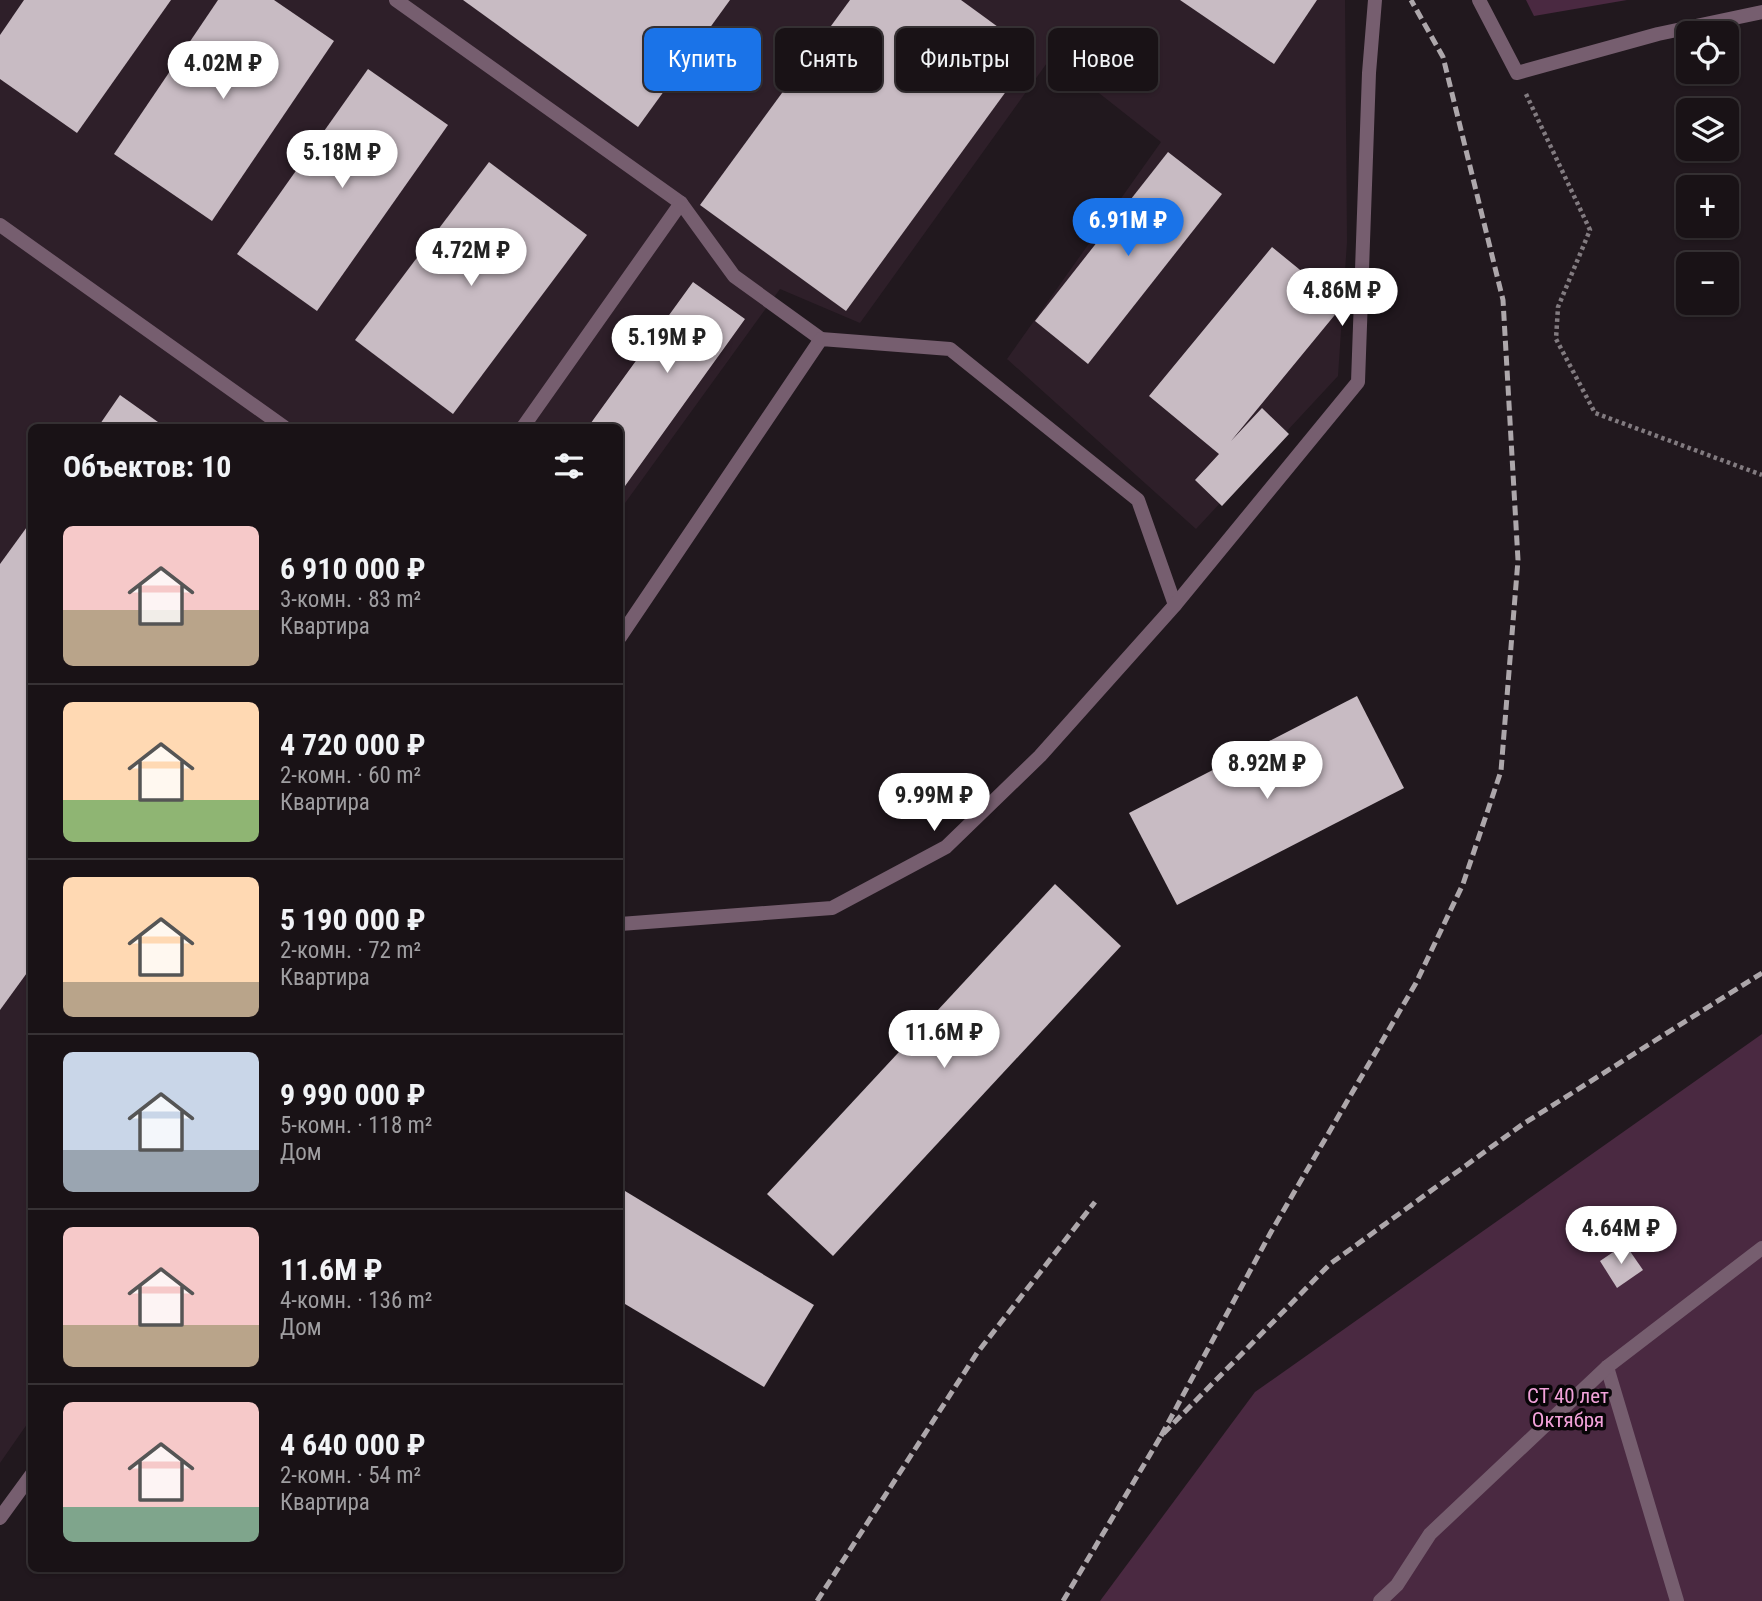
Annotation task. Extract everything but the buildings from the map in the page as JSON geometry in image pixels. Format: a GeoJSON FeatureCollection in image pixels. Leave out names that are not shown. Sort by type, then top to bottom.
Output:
{"type":"FeatureCollection","features":[{"type":"Feature","properties":{"kind":"street"},"geometry":{"type":"LineString","coordinates":[[396,0],[681,203],[734,276],[821,339],[950,349],[1138,499],[1175,605]]}},
{"type":"Feature","properties":{"kind":"street"},"geometry":{"type":"LineString","coordinates":[[623,924],[832,908],[946,847],[1041,756],[1175,605],[1358,382],[1369,73],[1375,0]]}},
{"type":"Feature","properties":{"kind":"street"},"geometry":{"type":"LineString","coordinates":[[1479,0],[1517,74],[1658,34],[1762,12]]}},
{"type":"Feature","properties":{"kind":"street"},"geometry":{"type":"LineString","coordinates":[[525,424],[681,203]]}},
{"type":"Feature","properties":{"kind":"street"},"geometry":{"type":"LineString","coordinates":[[0,225],[280,424]]}},
{"type":"Feature","properties":{"kind":"street"},"geometry":{"type":"LineString","coordinates":[[623,633],[821,339]]}},
{"type":"Feature","properties":{"kind":"street"},"geometry":{"type":"LineString","coordinates":[[1380,1601],[1397,1585],[1430,1534],[1607,1367],[1762,1248]]}},
{"type":"Feature","properties":{"kind":"street"},"geometry":{"type":"LineString","coordinates":[[1607,1367],[1677,1601]]}},
{"type":"Feature","properties":{"kind":"street"},"geometry":{"type":"LineString","coordinates":[[0,1518],[28,1480]]}},
{"type":"Feature","properties":{"kind":"street"},"geometry":{"type":"LineString","coordinates":[[1397,1585],[1401,1601]]}},
{"type":"Feature","properties":{"kind":"path"},"geometry":{"type":"LineString","coordinates":[[1517,74],[1590,230],[1558,307],[1556,339],[1595,413],[1762,475]]}},
{"type":"Feature","properties":{"kind":"shaded area"},"geometry":{"type":"Polygon","coordinates":[[[0,0],[1345,0],[1347,242],[1338,376],[1196,529],[1007,359],[1161,142],[1096,91],[1158,91],[1158,28],[1048,28],[1048,62],[1034,81],[1034,28],[896,28],[896,91],[1027,91],[860,323],[780,289],[623,506],[623,424],[28,424],[28,1423],[0,1463],[0,0]]]}},
{"type":"Feature","properties":{"kind":"green space"},"geometry":{"type":"Polygon","coordinates":[[[1526,0],[1627,0],[1534,16],[1526,0]]]}},
{"type":"Feature","properties":{"kind":"green space","name":"СТ 40 лет Октября"},"geometry":{"type":"Polygon","coordinates":[[[1762,1034],[1762,1601],[1100,1601],[1255,1392],[1762,1034]]]}},
{"type":"Feature","properties":{"kind":"railway"},"geometry":{"type":"LineString","coordinates":[[1161,1436],[1271,1232],[1416,983],[1463,884],[1501,771],[1518,560],[1503,300],[1443,57],[1411,0]]}},
{"type":"Feature","properties":{"kind":"railway"},"geometry":{"type":"LineString","coordinates":[[1063,1601],[1161,1436],[1330,1264],[1523,1124],[1762,973]]}},
{"type":"Feature","properties":{"kind":"railway"},"geometry":{"type":"LineString","coordinates":[[817,1601],[977,1353],[1095,1202]]}}]}
